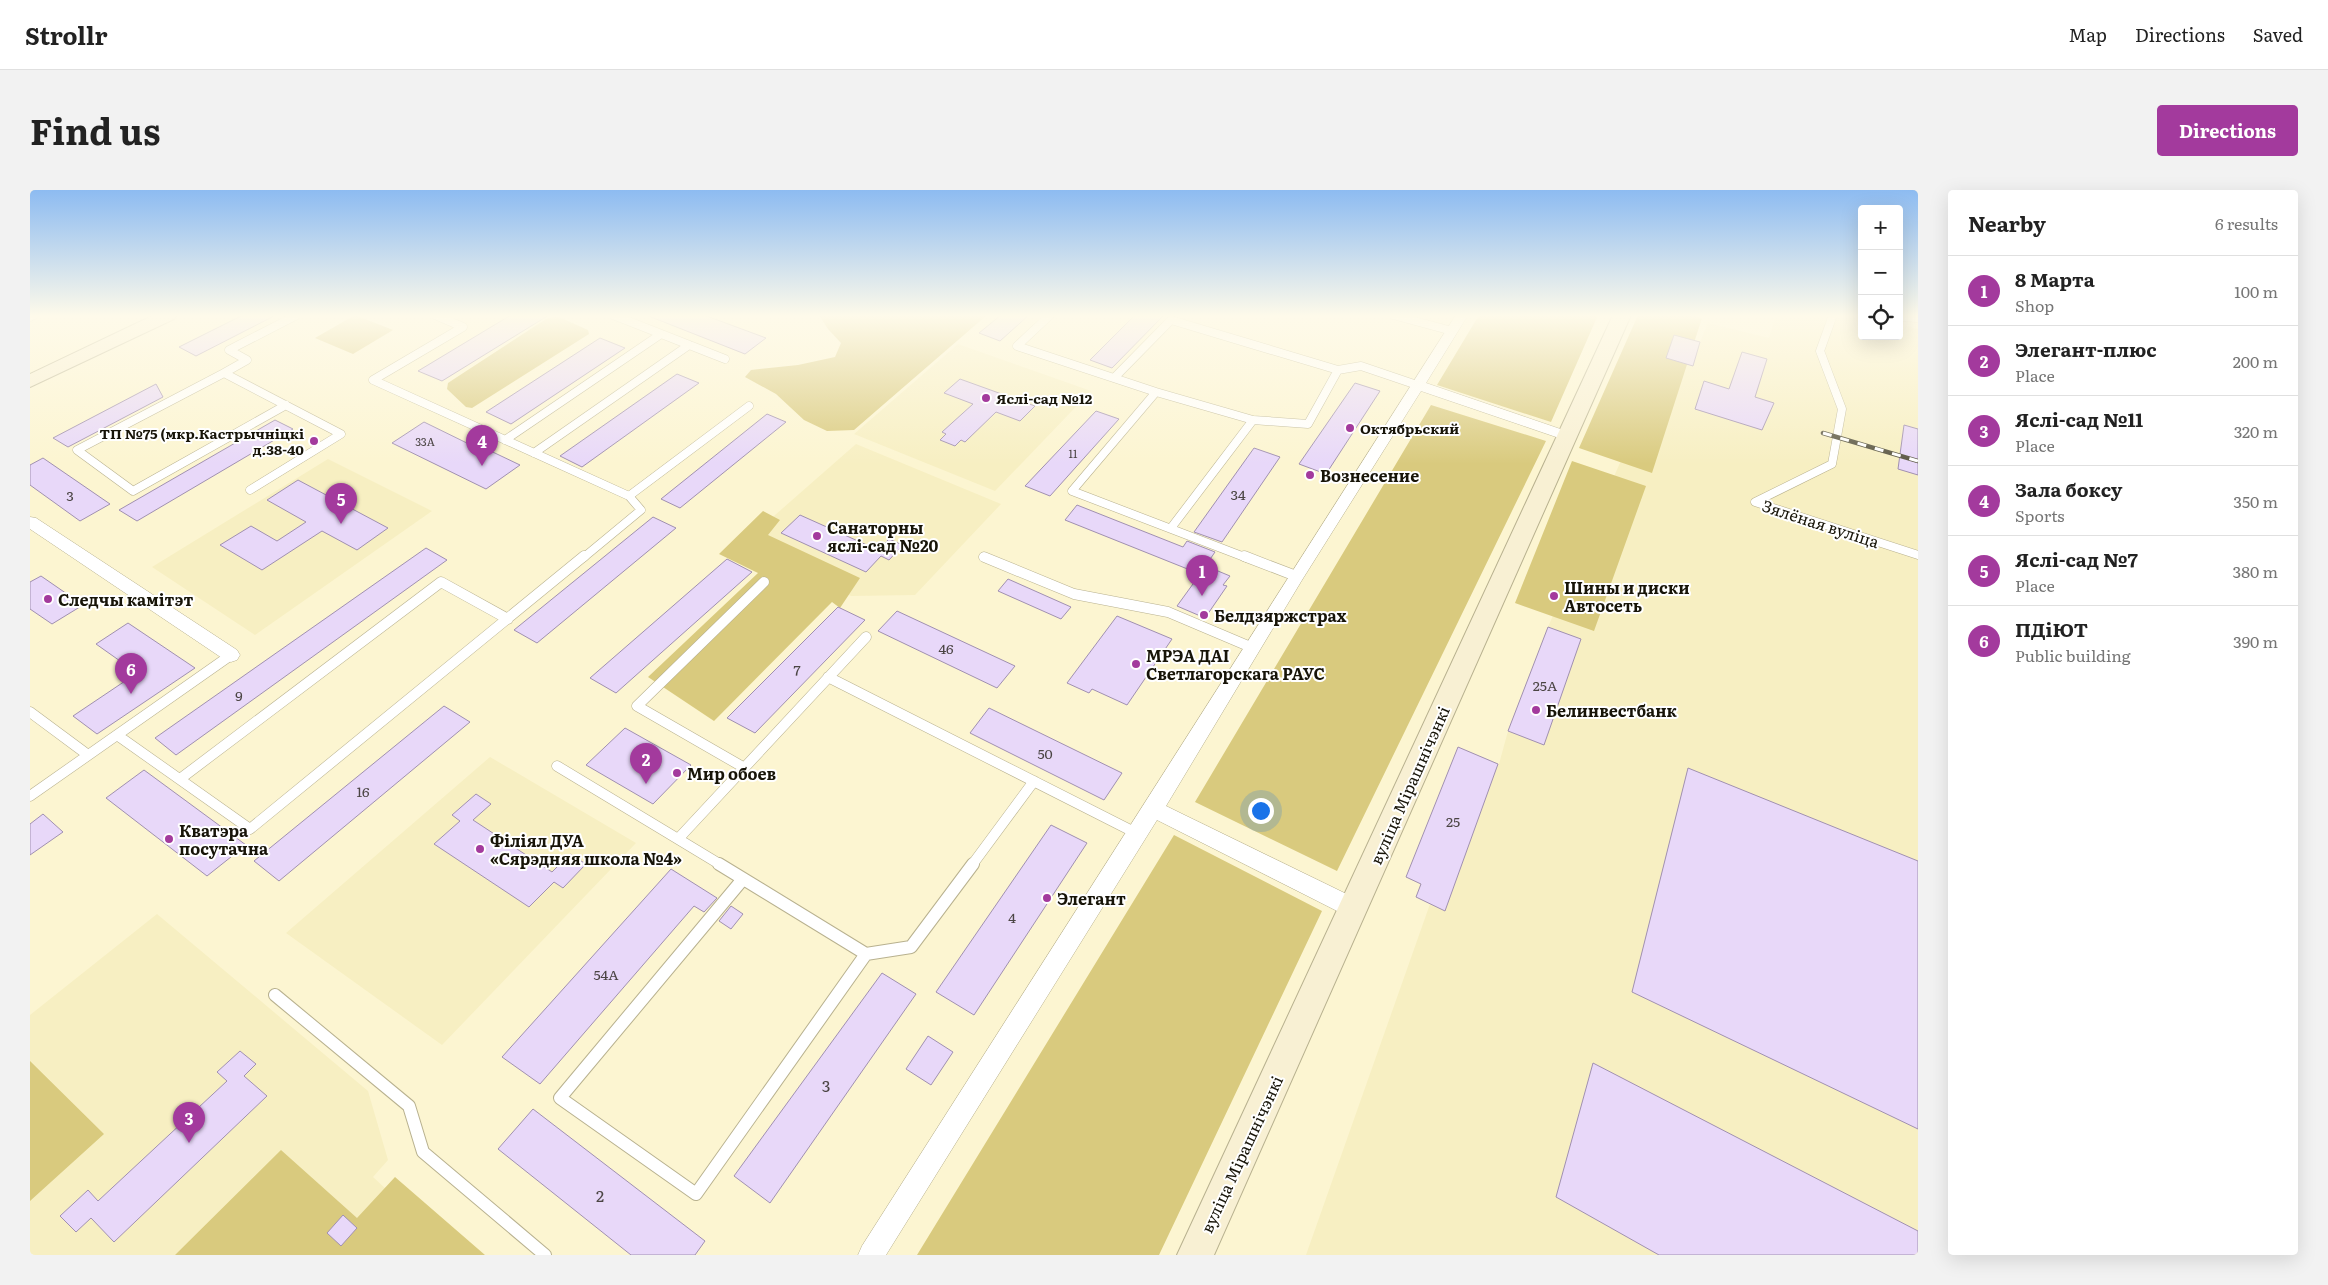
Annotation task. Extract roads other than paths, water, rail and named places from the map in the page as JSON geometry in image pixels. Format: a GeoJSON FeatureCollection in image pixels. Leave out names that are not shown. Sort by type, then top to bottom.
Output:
{"type":"FeatureCollection","features":[{"type":"Feature","properties":{"kind":"street"},"geometry":{"type":"LineString","coordinates":[[30,381],[64,365]]}},
{"type":"Feature","properties":{"kind":"street"},"geometry":{"type":"LineString","coordinates":[[872,1255],[1138,834],[1296,576],[1431,365]]}},
{"type":"Feature","properties":{"kind":"street","name":"вуліца Мірашнічэнкі"},"geometry":{"type":"LineString","coordinates":[[1194,1255],[1599,365]]}},
{"type":"Feature","properties":{"kind":"street"},"geometry":{"type":"LineString","coordinates":[[1417,386],[1567,436]]}},
{"type":"Feature","properties":{"kind":"street"},"geometry":{"type":"LineString","coordinates":[[30,522],[231,655]]}},
{"type":"Feature","properties":{"kind":"street"},"geometry":{"type":"LineString","coordinates":[[1153,809],[1352,908]]}},
{"type":"Feature","properties":{"kind":"lane"},"geometry":{"type":"LineString","coordinates":[[237,365],[76,450],[133,491],[286,405]]}},
{"type":"Feature","properties":{"kind":"lane"},"geometry":{"type":"LineString","coordinates":[[117,735],[250,829],[641,510],[629,496],[373,380],[398,365]]}},
{"type":"Feature","properties":{"kind":"lane"},"geometry":{"type":"LineString","coordinates":[[504,440],[616,365]]}},
{"type":"Feature","properties":{"kind":"lane"},"geometry":{"type":"LineString","coordinates":[[534,453],[661,365]]}},
{"type":"Feature","properties":{"kind":"lane"},"geometry":{"type":"LineString","coordinates":[[1074,365],[1156,392],[1253,420],[1308,424],[1338,370]]}},
{"type":"Feature","properties":{"kind":"lane"},"geometry":{"type":"LineString","coordinates":[[1114,378],[1127,365]]}},
{"type":"Feature","properties":{"kind":"lane"},"geometry":{"type":"LineString","coordinates":[[1320,365],[1338,370],[1361,366],[1417,386]]}},
{"type":"Feature","properties":{"kind":"lane","name":"Зялёная вуліца"},"geometry":{"type":"LineString","coordinates":[[1825,365],[1842,409],[1832,464],[1755,502],[1918,555]]}},
{"type":"Feature","properties":{"kind":"lane"},"geometry":{"type":"LineString","coordinates":[[224,372],[341,434],[250,490]]}},
{"type":"Feature","properties":{"kind":"lane"},"geometry":{"type":"LineString","coordinates":[[1156,392],[1072,491],[1296,576]]}},
{"type":"Feature","properties":{"kind":"lane"},"geometry":{"type":"LineString","coordinates":[[629,496],[749,406]]}},
{"type":"Feature","properties":{"kind":"lane"},"geometry":{"type":"LineString","coordinates":[[1171,528],[1253,420]]}},
{"type":"Feature","properties":{"kind":"lane"},"geometry":{"type":"LineString","coordinates":[[984,557],[1074,594],[1168,612],[1253,648]]}},
{"type":"Feature","properties":{"kind":"lane"},"geometry":{"type":"LineString","coordinates":[[180,779],[441,582],[508,619]]}},
{"type":"Feature","properties":{"kind":"lane"},"geometry":{"type":"LineString","coordinates":[[743,767],[637,706],[764,582]]}},
{"type":"Feature","properties":{"kind":"lane"},"geometry":{"type":"LineString","coordinates":[[678,840],[743,767],[866,636]]}},
{"type":"Feature","properties":{"kind":"lane"},"geometry":{"type":"LineString","coordinates":[[30,796],[231,655]]}},
{"type":"Feature","properties":{"kind":"lane"},"geometry":{"type":"LineString","coordinates":[[828,677],[1138,834]]}},
{"type":"Feature","properties":{"kind":"lane"},"geometry":{"type":"LineString","coordinates":[[30,712],[88,755]]}},
{"type":"Feature","properties":{"kind":"lane"},"geometry":{"type":"LineString","coordinates":[[557,766],[866,954],[911,947],[1034,781]]}},
{"type":"Feature","properties":{"kind":"lane"},"geometry":{"type":"LineString","coordinates":[[743,880],[560,1098],[696,1194],[866,954]]}},
{"type":"Feature","properties":{"kind":"lane"},"geometry":{"type":"LineString","coordinates":[[275,995],[409,1106],[424,1152],[546,1255]]}},
{"type":"Feature","properties":{"kind":"railway"},"geometry":{"type":"LineString","coordinates":[[1823,433],[1918,461]]}},
{"type":"Feature","properties":{"kind":"place","name":"Яслі-сад №12"},"geometry":{"type":"Point","coordinates":[986,398]}},
{"type":"Feature","properties":{"kind":"place","name":"Октябрьский"},"geometry":{"type":"Point","coordinates":[1350,428]}},
{"type":"Feature","properties":{"kind":"place","name":"ТП №75 (мкр.Кастрычніцкі д.38-40"},"geometry":{"type":"Point","coordinates":[314,441]}},
{"type":"Feature","properties":{"kind":"place","name":"Зала боксу"},"geometry":{"type":"Point","coordinates":[482,466]}},
{"type":"Feature","properties":{"kind":"place","name":"Вознесение"},"geometry":{"type":"Point","coordinates":[1310,475]}},
{"type":"Feature","properties":{"kind":"place","name":"Яслі-сад №7"},"geometry":{"type":"Point","coordinates":[341,524]}},
{"type":"Feature","properties":{"kind":"place","name":"Санаторны яслі-сад №20"},"geometry":{"type":"Point","coordinates":[817,536]}},
{"type":"Feature","properties":{"kind":"place","name":"8 Марта"},"geometry":{"type":"Point","coordinates":[1202,596]}},
{"type":"Feature","properties":{"kind":"place","name":"Шины и диски Автосеть"},"geometry":{"type":"Point","coordinates":[1554,596]}},
{"type":"Feature","properties":{"kind":"place","name":"Следчы камітэт"},"geometry":{"type":"Point","coordinates":[48,599]}},
{"type":"Feature","properties":{"kind":"place","name":"Белдзяржстрах"},"geometry":{"type":"Point","coordinates":[1204,615]}},
{"type":"Feature","properties":{"kind":"place","name":"МРЭА ДАІ Светлагорскага РАУС"},"geometry":{"type":"Point","coordinates":[1136,664]}},
{"type":"Feature","properties":{"kind":"place","name":"ПДіЮТ"},"geometry":{"type":"Point","coordinates":[131,694]}},
{"type":"Feature","properties":{"kind":"place","name":"Белинвестбанк"},"geometry":{"type":"Point","coordinates":[1536,710]}},
{"type":"Feature","properties":{"kind":"place","name":"Мир обоев"},"geometry":{"type":"Point","coordinates":[677,773]}},
{"type":"Feature","properties":{"kind":"place","name":"Элегант-плюс"},"geometry":{"type":"Point","coordinates":[646,784]}},
{"type":"Feature","properties":{"kind":"place","name":"Кватэра посутачна"},"geometry":{"type":"Point","coordinates":[169,839]}},
{"type":"Feature","properties":{"kind":"place","name":"Філіял ДУА «Сярэдняя школа №4»"},"geometry":{"type":"Point","coordinates":[480,849]}},
{"type":"Feature","properties":{"kind":"place","name":"Элегант"},"geometry":{"type":"Point","coordinates":[1047,898]}},
{"type":"Feature","properties":{"kind":"place","name":"Яслі-сад №11"},"geometry":{"type":"Point","coordinates":[189,1143]}}]}
